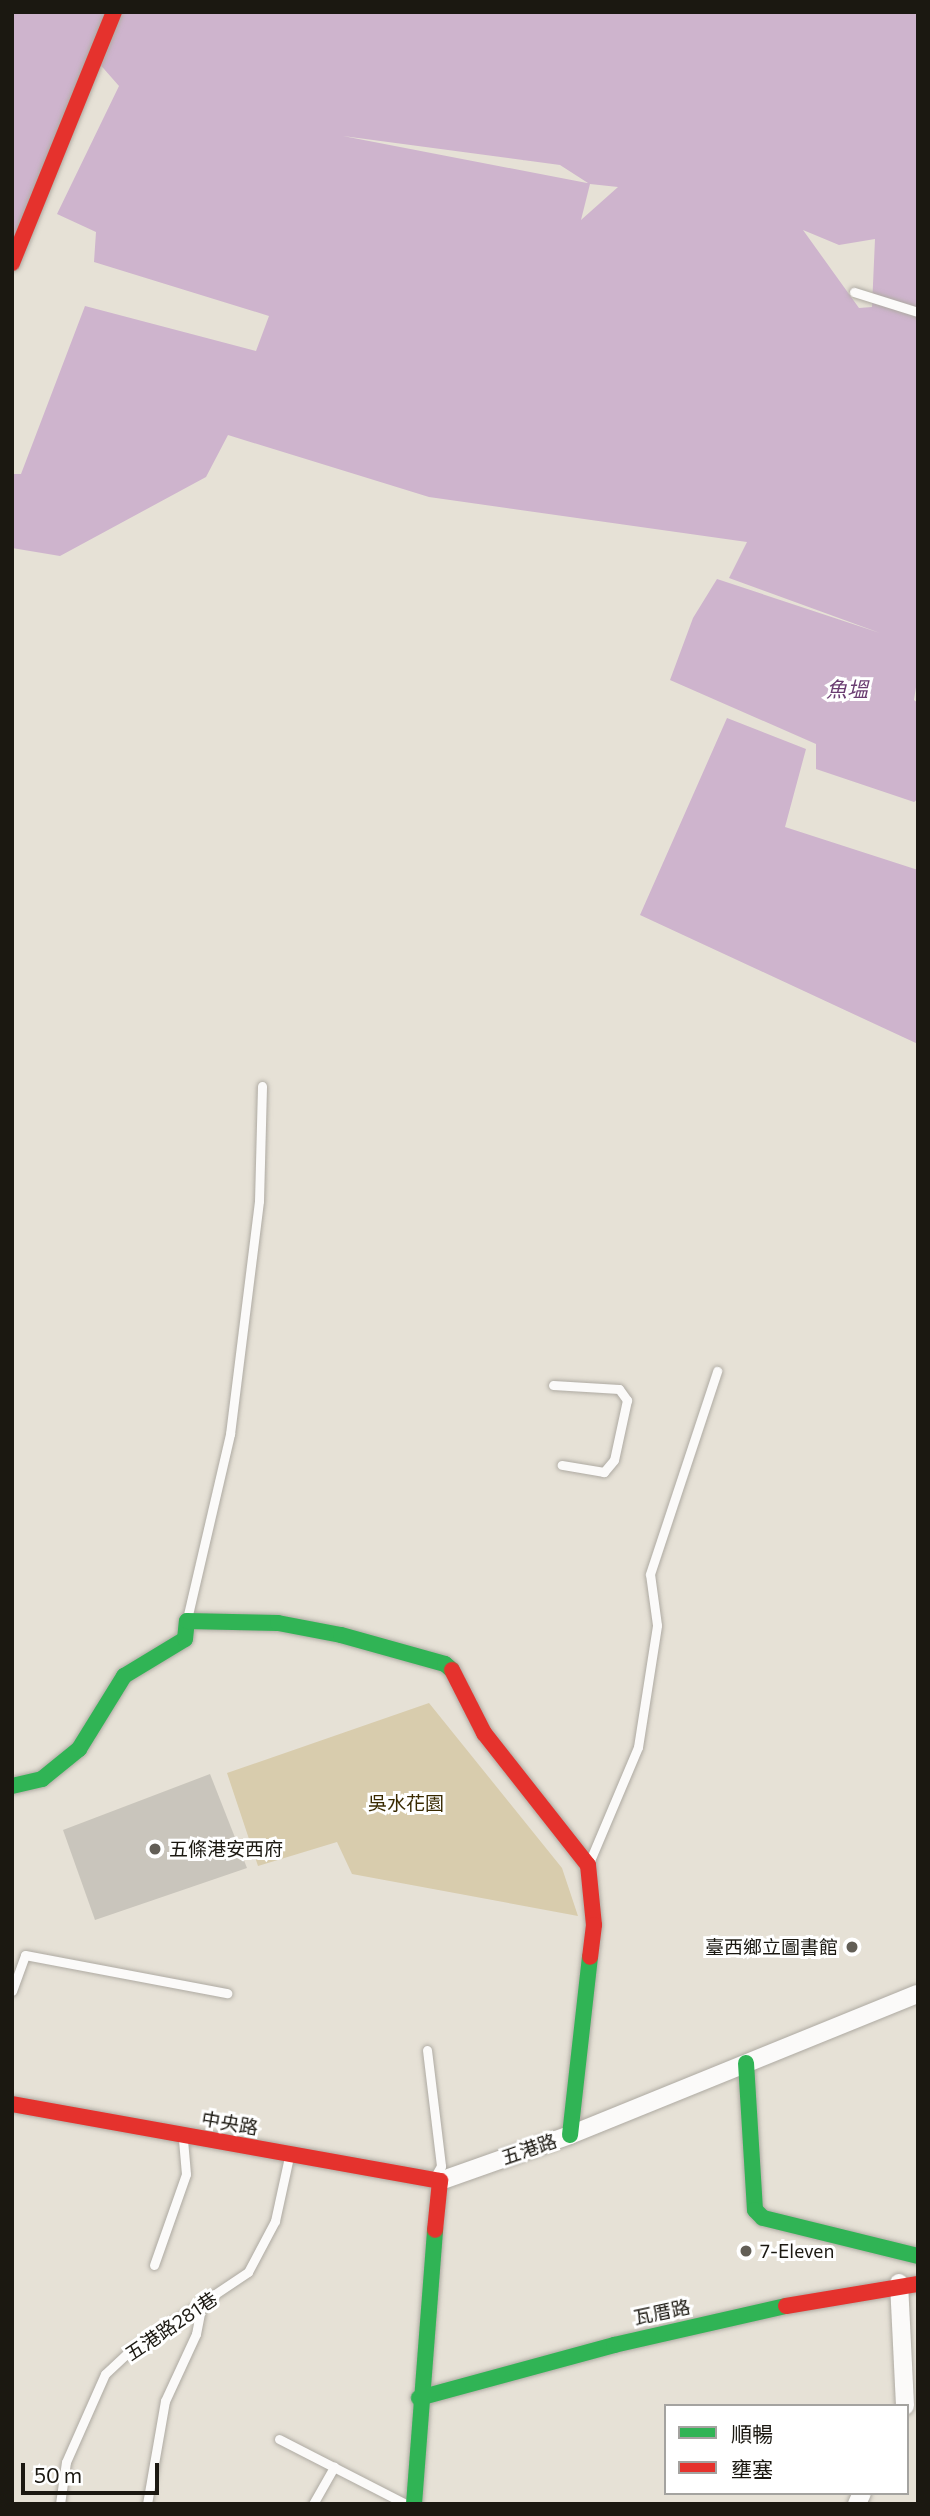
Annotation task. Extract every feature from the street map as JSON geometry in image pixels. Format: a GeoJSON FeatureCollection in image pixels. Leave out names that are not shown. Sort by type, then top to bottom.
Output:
{"type":"FeatureCollection","features":[{"type":"Feature","properties":{"kind":"street"},"geometry":{"type":"LineString","coordinates":[[12,263],[114,12]]}},
{"type":"Feature","properties":{"kind":"street"},"geometry":{"type":"LineString","coordinates":[[12,1786],[42,1779],[79,1749],[124,1676],[185,1639],[187,1621],[278,1623],[341,1634],[445,1664],[454,1672],[484,1733],[588,1865],[594,1925],[570,2135]]}},
{"type":"Feature","properties":{"kind":"street","name":"五港路"},"geometry":{"type":"LineString","coordinates":[[437,2180],[570,2135],[918,1994]]}},
{"type":"Feature","properties":{"kind":"street"},"geometry":{"type":"LineString","coordinates":[[746,2063],[755,2210],[763,2218],[918,2256]]}},
{"type":"Feature","properties":{"kind":"street","name":"中央路"},"geometry":{"type":"LineString","coordinates":[[12,2104],[437,2180]]}},
{"type":"Feature","properties":{"kind":"street"},"geometry":{"type":"LineString","coordinates":[[414,2504],[419,2398],[437,2180]]}},
{"type":"Feature","properties":{"kind":"street"},"geometry":{"type":"LineString","coordinates":[[898,2283],[905,2404]]}},
{"type":"Feature","properties":{"kind":"street","name":"瓦厝路"},"geometry":{"type":"LineString","coordinates":[[419,2398],[614,2344],[898,2283],[918,2284]]}},
{"type":"Feature","properties":{"kind":"lane"},"geometry":{"type":"LineString","coordinates":[[854,292],[918,312]]}},
{"type":"Feature","properties":{"kind":"lane"},"geometry":{"type":"LineString","coordinates":[[187,1621],[230,1434],[259,1200],[262,1086]]}},
{"type":"Feature","properties":{"kind":"lane"},"geometry":{"type":"LineString","coordinates":[[588,1865],[638,1746],[657,1625],[650,1574],[717,1371]]}},
{"type":"Feature","properties":{"kind":"lane"},"geometry":{"type":"LineString","coordinates":[[553,1385],[619,1389],[627,1400],[614,1460],[604,1472],[562,1465]]}},
{"type":"Feature","properties":{"kind":"lane"},"geometry":{"type":"LineString","coordinates":[[12,1991],[25,1955],[226,1993]]}},
{"type":"Feature","properties":{"kind":"lane"},"geometry":{"type":"LineString","coordinates":[[427,2050],[441,2166],[437,2180]]}},
{"type":"Feature","properties":{"kind":"lane"},"geometry":{"type":"LineString","coordinates":[[154,2265],[186,2174],[183,2135]]}},
{"type":"Feature","properties":{"kind":"lane","name":"五港路281巷"},"geometry":{"type":"LineString","coordinates":[[60,2504],[66,2462],[105,2374],[130,2351],[201,2308],[248,2272],[275,2221],[289,2155]]}},
{"type":"Feature","properties":{"kind":"lane"},"geometry":{"type":"LineString","coordinates":[[147,2504],[164,2402],[196,2334],[201,2308]]}},
{"type":"Feature","properties":{"kind":"lane"},"geometry":{"type":"LineString","coordinates":[[279,2439],[406,2504]]}},
{"type":"Feature","properties":{"kind":"lane"},"geometry":{"type":"LineString","coordinates":[[313,2504],[334,2467]]}},
{"type":"Feature","properties":{"kind":"green space","name":"吳水花園"},"geometry":{"type":"Polygon","coordinates":[[[429,1703],[562,1868],[578,1916],[352,1874],[337,1842],[258,1866],[227,1773],[429,1703]]]}},
{"type":"Feature","properties":{"kind":"water"},"geometry":{"type":"Polygon","coordinates":[[[12,12],[110,12],[12,275],[12,12]]]}},
{"type":"Feature","properties":{"kind":"water","name":"魚塭"},"geometry":{"type":"Polygon","coordinates":[[[113,12],[918,12],[918,674],[914,700],[918,703],[918,799],[914,802],[816,769],[816,744],[670,680],[693,618],[717,579],[880,633],[729,578],[747,542],[429,497],[228,435],[206,477],[60,556],[12,548],[12,474],[21,474],[85,306],[256,351],[269,316],[94,262],[96,232],[57,214],[119,86],[97,61],[113,12]],[[343,136],[587,183],[588,183],[560,165],[343,136]],[[590,184],[581,220],[618,187],[590,184]],[[803,230],[859,308],[872,307],[875,239],[839,245],[803,230]]]}},
{"type":"Feature","properties":{"kind":"water"},"geometry":{"type":"Polygon","coordinates":[[[727,718],[806,749],[785,827],[918,870],[918,1044],[640,915],[727,718]]]}},
{"type":"Feature","properties":{"kind":"building","name":"五條港安西府"},"geometry":{"type":"Polygon","coordinates":[[[210,1774],[247,1868],[95,1920],[63,1830],[210,1774]]]}},
{"type":"Feature","properties":{"kind":"traffic: fast"},"geometry":{"type":"LineString","coordinates":[[12,1786],[42,1779],[79,1749],[124,1676],[185,1639],[187,1621],[278,1623],[341,1635],[445,1664],[452,1670]]}},
{"type":"Feature","properties":{"kind":"traffic: fast"},"geometry":{"type":"LineString","coordinates":[[570,2135],[590,1957]]}},
{"type":"Feature","properties":{"kind":"traffic: fast"},"geometry":{"type":"LineString","coordinates":[[746,2063],[755,2210],[763,2218],[918,2256]]}},
{"type":"Feature","properties":{"kind":"traffic: fast"},"geometry":{"type":"LineString","coordinates":[[414,2504],[435,2230]]}},
{"type":"Feature","properties":{"kind":"traffic: fast"},"geometry":{"type":"LineString","coordinates":[[419,2398],[614,2345],[786,2306]]}},
{"type":"Feature","properties":{"kind":"traffic: jam"},"geometry":{"type":"LineString","coordinates":[[12,263],[114,12]]}},
{"type":"Feature","properties":{"kind":"traffic: jam"},"geometry":{"type":"LineString","coordinates":[[452,1670],[484,1733],[588,1865],[594,1925],[590,1957]]}},
{"type":"Feature","properties":{"kind":"traffic: jam"},"geometry":{"type":"LineString","coordinates":[[12,2104],[440,2181],[435,2230]]}},
{"type":"Feature","properties":{"kind":"traffic: jam"},"geometry":{"type":"LineString","coordinates":[[786,2306],[918,2284]]}},
{"type":"Feature","properties":{"kind":"place","name":"五條港安西府"},"geometry":{"type":"Point","coordinates":[155,1849]}},
{"type":"Feature","properties":{"kind":"place","name":"臺西鄉立圖書館"},"geometry":{"type":"Point","coordinates":[852,1947]}},
{"type":"Feature","properties":{"kind":"place","name":"7-Eleven"},"geometry":{"type":"Point","coordinates":[746,2251]}}]}
